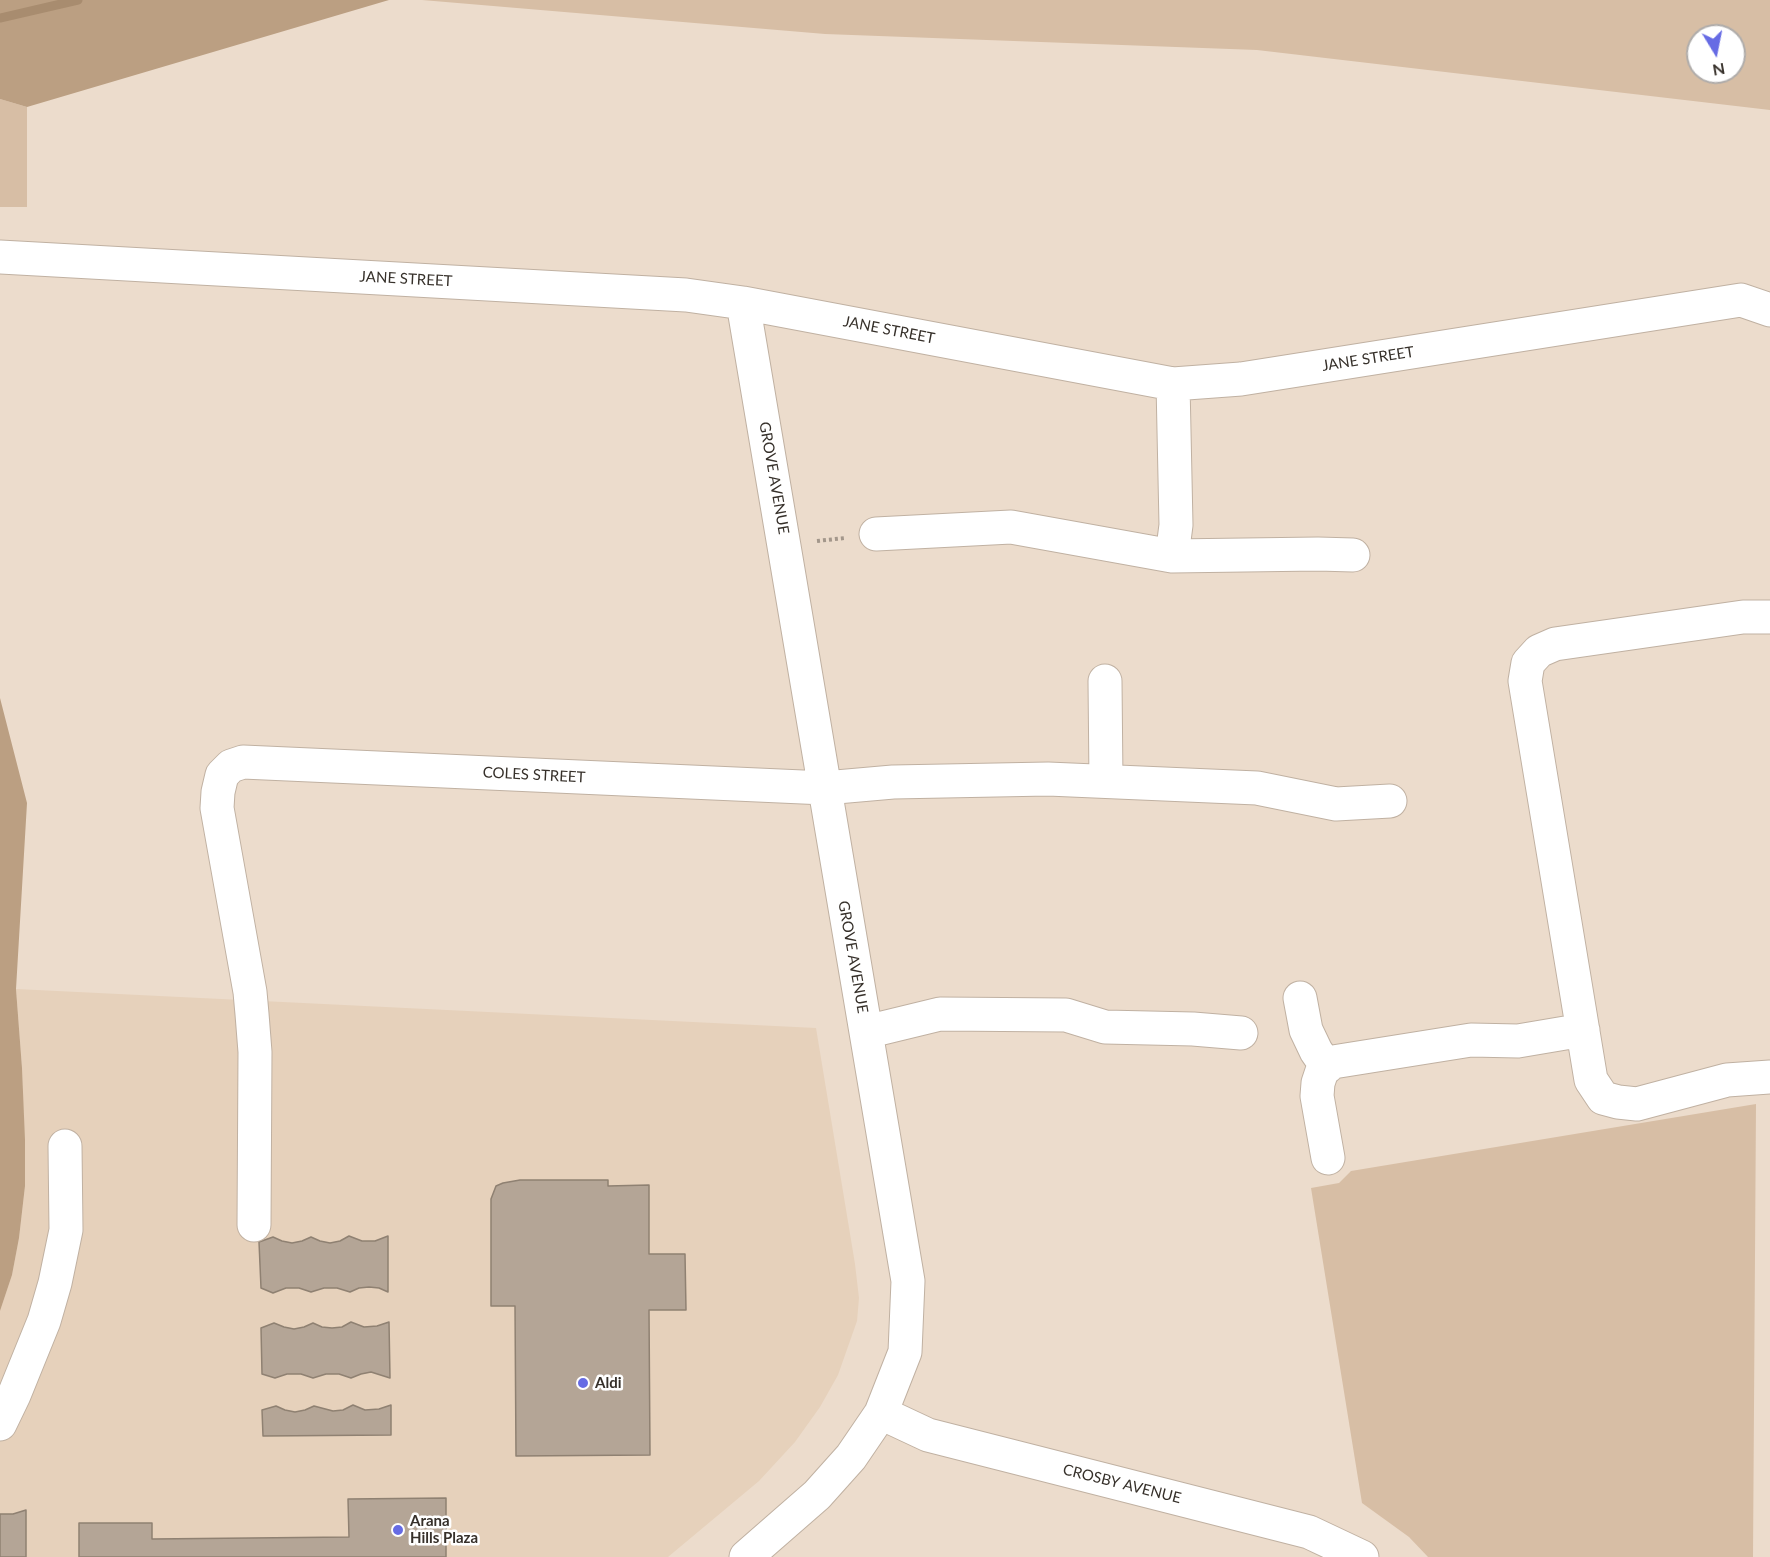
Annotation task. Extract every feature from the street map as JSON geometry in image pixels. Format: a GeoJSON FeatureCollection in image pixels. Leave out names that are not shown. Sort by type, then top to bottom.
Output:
{"type":"FeatureCollection","features":[{"type":"Feature","properties":{"kind":"street","name":"JANE STREET"},"geometry":{"type":"LineString","coordinates":[[0,257],[686,295],[743,303],[1173,384],[1241,379],[1741,300],[1770,310]]}},
{"type":"Feature","properties":{"kind":"street","name":"GROVE AVENUE"},"geometry":{"type":"LineString","coordinates":[[743,303],[908,1281],[905,1352],[881,1413],[851,1457],[817,1494],[746,1557]]}},
{"type":"Feature","properties":{"kind":"street"},"geometry":{"type":"LineString","coordinates":[[1172,556],[1176,525],[1173,384]]}},
{"type":"Feature","properties":{"kind":"street"},"geometry":{"type":"LineString","coordinates":[[876,534],[1011,527],[1172,556],[1353,555]]}},
{"type":"Feature","properties":{"kind":"street"},"geometry":{"type":"LineString","coordinates":[[1770,617],[1743,617],[1555,645],[1539,651],[1528,663],[1525,681],[1591,1080],[1603,1098],[1637,1104],[1727,1080],[1770,1077]]}},
{"type":"Feature","properties":{"kind":"street"},"geometry":{"type":"LineString","coordinates":[[1105,681],[1106,781]]}},
{"type":"Feature","properties":{"kind":"street","name":"COLES STREET"},"geometry":{"type":"LineString","coordinates":[[254,1225],[255,1052],[252,1014],[217,808],[222,775],[231,766],[243,762],[825,788],[892,782],[1048,779],[1257,788],[1336,804],[1390,801]]}},
{"type":"Feature","properties":{"kind":"street"},"geometry":{"type":"LineString","coordinates":[[1300,998],[1306,1030],[1327,1067]]}},
{"type":"Feature","properties":{"kind":"street"},"geometry":{"type":"LineString","coordinates":[[866,1032],[940,1014],[951,1014],[1066,1016],[1106,1027],[1193,1029],[1241,1033]]}},
{"type":"Feature","properties":{"kind":"street"},"geometry":{"type":"LineString","coordinates":[[1328,1158],[1317,1096],[1322,1071],[1333,1062],[1471,1040],[1518,1041],[1583,1030]]}},
{"type":"Feature","properties":{"kind":"street"},"geometry":{"type":"LineString","coordinates":[[0,1424],[44,1321],[55,1282],[66,1230],[65,1146]]}},
{"type":"Feature","properties":{"kind":"street","name":"CROSBY AVENUE"},"geometry":{"type":"LineString","coordinates":[[881,1413],[928,1435],[1309,1532],[1362,1557]]}},
{"type":"Feature","properties":{"kind":"path"},"geometry":{"type":"LineString","coordinates":[[785,543],[876,534]]}},
{"type":"Feature","properties":{"kind":"shaded area"},"geometry":{"type":"Polygon","coordinates":[[[0,0],[389,0],[27,107],[0,99],[0,0]]]}},
{"type":"Feature","properties":{"kind":"shaded area"},"geometry":{"type":"Polygon","coordinates":[[[422,0],[1770,0],[1770,110],[1257,50],[825,34],[422,0]]]}},
{"type":"Feature","properties":{"kind":"shaded area"},"geometry":{"type":"Polygon","coordinates":[[[0,99],[27,107],[27,207],[0,207],[0,99]]]}},
{"type":"Feature","properties":{"kind":"shaded area"},"geometry":{"type":"Polygon","coordinates":[[[0,698],[27,803],[16,989],[22,1068],[25,1186],[12,1275],[0,1311],[0,698]]]}},
{"type":"Feature","properties":{"kind":"shaded area","name":"Arana Hills Plaza"},"geometry":{"type":"Polygon","coordinates":[[[16,989],[816,1028],[859,1298],[857,1321],[838,1375],[820,1407],[795,1442],[759,1481],[668,1557],[0,1557],[0,1311],[12,1275],[25,1186],[22,1068],[16,989]]]}},
{"type":"Feature","properties":{"kind":"shaded area"},"geometry":{"type":"Polygon","coordinates":[[[1756,1104],[1753,1557],[1428,1557],[1409,1537],[1362,1503],[1311,1188],[1339,1183],[1351,1171],[1756,1104]]]}},
{"type":"Feature","properties":{"kind":"building","name":"Aldi"},"geometry":{"type":"Polygon","coordinates":[[[520,1180],[608,1180],[608,1186],[649,1185],[649,1254],[685,1254],[686,1310],[649,1310],[650,1455],[516,1456],[515,1306],[491,1306],[491,1199],[496,1186],[520,1180]]]}},
{"type":"Feature","properties":{"kind":"building"},"geometry":{"type":"Polygon","coordinates":[[[349,1236],[362,1241],[375,1241],[388,1236],[388,1292],[369,1287],[350,1292],[337,1288],[324,1288],[311,1292],[299,1288],[286,1288],[273,1293],[261,1288],[259,1242],[273,1237],[292,1243],[311,1237],[330,1243],[349,1236]]]}},
{"type":"Feature","properties":{"kind":"building"},"geometry":{"type":"Polygon","coordinates":[[[351,1322],[364,1327],[389,1322],[390,1378],[371,1372],[351,1378],[339,1374],[326,1374],[313,1378],[301,1374],[287,1374],[275,1378],[262,1374],[261,1328],[274,1323],[294,1329],[313,1323],[332,1328],[342,1327],[351,1322]]]}},
{"type":"Feature","properties":{"kind":"building"},"geometry":{"type":"Polygon","coordinates":[[[353,1405],[365,1410],[391,1405],[391,1435],[263,1436],[262,1410],[276,1406],[295,1412],[314,1406],[333,1411],[343,1410],[353,1405]]]}},
{"type":"Feature","properties":{"kind":"building","name":"Arana Hills Plaza"},"geometry":{"type":"Polygon","coordinates":[[[446,1498],[446,1557],[79,1557],[79,1523],[152,1523],[152,1539],[349,1537],[348,1499],[446,1498]]]}},
{"type":"Feature","properties":{"kind":"building"},"geometry":{"type":"Polygon","coordinates":[[[26,1510],[26,1557],[0,1557],[0,1514],[13,1514],[26,1510]]]}},
{"type":"Feature","properties":{"kind":"waterway"},"geometry":{"type":"LineString","coordinates":[[0,18],[78,0]]}},
{"type":"Feature","properties":{"kind":"place","name":"Aldi"},"geometry":{"type":"Point","coordinates":[583,1383]}},
{"type":"Feature","properties":{"kind":"place","name":"Arana Hills Plaza"},"geometry":{"type":"Point","coordinates":[398,1530]}}]}
